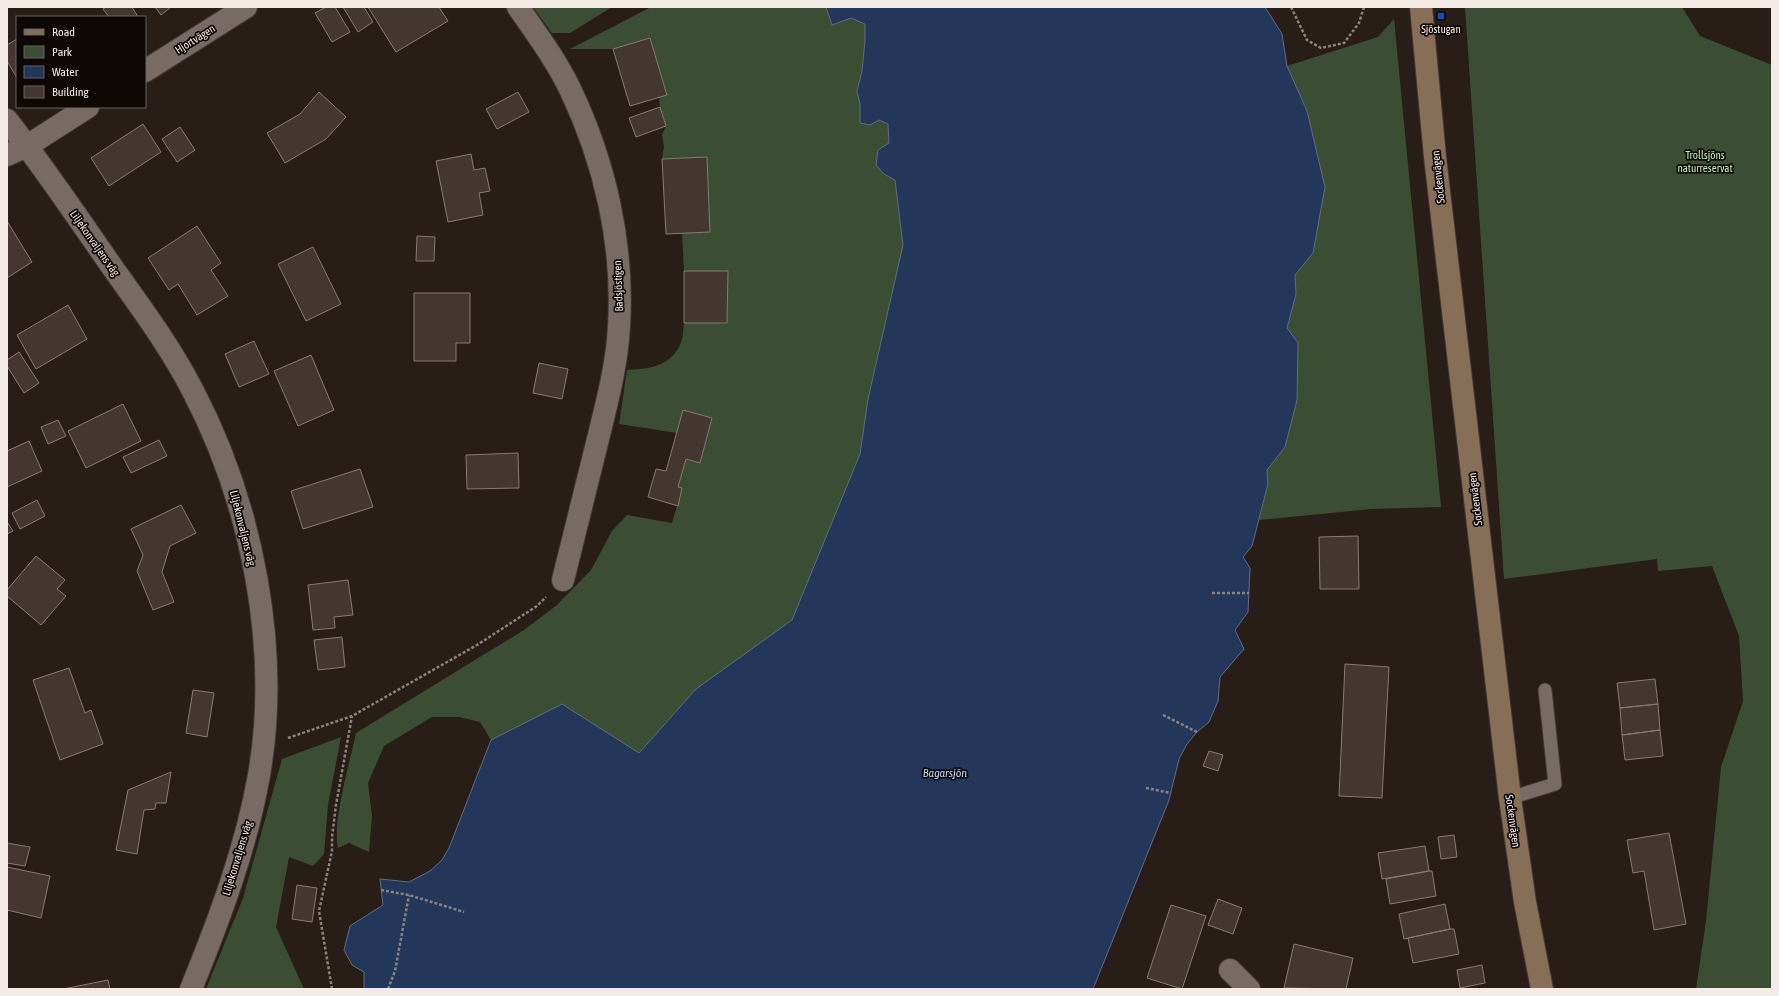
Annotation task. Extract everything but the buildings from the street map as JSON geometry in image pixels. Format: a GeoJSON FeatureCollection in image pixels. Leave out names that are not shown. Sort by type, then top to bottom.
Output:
{"type":"FeatureCollection","features":[{"type":"Feature","properties":{"kind":"street","name":"Hjortvägen"},"geometry":{"type":"LineString","coordinates":[[146,70],[246,7]]}},
{"type":"Feature","properties":{"kind":"street","name":"Badsjöstigen"},"geometry":{"type":"LineString","coordinates":[[518,7],[570,87],[591,136],[607,196],[619,263],[619,327],[612,381],[563,580]]}},
{"type":"Feature","properties":{"kind":"street","name":"Sockenvägen"},"geometry":{"type":"LineString","coordinates":[[1421,7],[1435,157],[1510,798],[1525,902],[1542,989]]}},
{"type":"Feature","properties":{"kind":"street"},"geometry":{"type":"LineString","coordinates":[[7,155],[27,146],[86,108]]}},
{"type":"Feature","properties":{"kind":"street","name":"Liljekonvaljens väg"},"geometry":{"type":"LineString","coordinates":[[7,120],[27,146],[165,344],[193,391],[214,435],[231,481],[242,519],[256,579],[264,630],[266,691],[264,735],[259,776],[246,835],[229,888],[191,989]]}},
{"type":"Feature","properties":{"kind":"street"},"geometry":{"type":"LineString","coordinates":[[1230,970],[1249,989]]}},
{"type":"Feature","properties":{"kind":"lane"},"geometry":{"type":"LineString","coordinates":[[1510,798],[1555,784],[1545,690]]}},
{"type":"Feature","properties":{"kind":"path"},"geometry":{"type":"LineString","coordinates":[[1291,7],[1307,40],[1321,48],[1344,43],[1359,23],[1364,7]]}},
{"type":"Feature","properties":{"kind":"path"},"geometry":{"type":"LineString","coordinates":[[264,735],[289,738],[352,716],[478,645],[537,606],[563,580]]}},
{"type":"Feature","properties":{"kind":"path"},"geometry":{"type":"LineString","coordinates":[[1212,593],[1249,593]]}},
{"type":"Feature","properties":{"kind":"path"},"geometry":{"type":"LineString","coordinates":[[1163,715],[1197,732]]}},
{"type":"Feature","properties":{"kind":"path"},"geometry":{"type":"LineString","coordinates":[[332,989],[319,911],[332,851],[332,837],[336,805],[352,716]]}},
{"type":"Feature","properties":{"kind":"path"},"geometry":{"type":"LineString","coordinates":[[1146,788],[1171,793]]}},
{"type":"Feature","properties":{"kind":"path"},"geometry":{"type":"LineString","coordinates":[[381,890],[409,895],[464,912]]}},
{"type":"Feature","properties":{"kind":"path"},"geometry":{"type":"LineString","coordinates":[[388,989],[395,971],[409,895]]}},
{"type":"Feature","properties":{"kind":"green space"},"geometry":{"type":"Polygon","coordinates":[[[533,7],[612,7],[570,33],[552,33],[533,7]]]}},
{"type":"Feature","properties":{"kind":"green space"},"geometry":{"type":"Polygon","coordinates":[[[651,7],[826,7],[832,25],[851,18],[865,24],[862,71],[857,91],[860,104],[860,123],[870,125],[879,120],[888,124],[889,144],[884,174],[895,180],[903,245],[868,399],[860,454],[792,620],[696,689],[639,753],[562,704],[491,740],[480,722],[459,717],[432,717],[384,746],[368,783],[372,816],[369,852],[349,843],[338,848],[337,823],[339,807],[356,733],[524,630],[557,605],[591,570],[612,531],[627,515],[672,523],[682,489],[678,487],[686,459],[700,462],[712,418],[683,410],[677,433],[619,424],[627,370],[650,368],[669,359],[680,345],[684,323],[727,323],[728,271],[684,271],[682,233],[710,232],[707,157],[662,159],[664,147],[662,135],[666,126],[660,107],[659,97],[667,94],[650,38],[613,49],[570,49],[651,7]]]}},
{"type":"Feature","properties":{"kind":"green space","name":"Trollsjöns naturreservat"},"geometry":{"type":"Polygon","coordinates":[[[1465,7],[1682,7],[1700,36],[1772,65],[1772,989],[1696,989],[1706,921],[1721,767],[1743,701],[1739,636],[1712,566],[1658,571],[1657,559],[1504,579],[1465,7]]]}},
{"type":"Feature","properties":{"kind":"green space"},"geometry":{"type":"Polygon","coordinates":[[[1394,19],[1441,507],[1371,509],[1259,520],[1268,484],[1267,470],[1285,447],[1298,343],[1287,328],[1296,294],[1295,275],[1313,253],[1307,111],[1287,66],[1378,37],[1394,19]]]}},
{"type":"Feature","properties":{"kind":"green space"},"geometry":{"type":"Polygon","coordinates":[[[341,737],[328,805],[324,854],[313,866],[289,857],[276,927],[304,989],[206,989],[243,898],[282,759],[341,737]]]}},
{"type":"Feature","properties":{"kind":"water","name":"Bagarsjön"},"geometry":{"type":"Polygon","coordinates":[[[826,7],[1265,7],[1282,34],[1287,66],[1307,111],[1325,187],[1313,253],[1295,275],[1296,294],[1287,328],[1298,343],[1297,400],[1285,447],[1267,470],[1268,484],[1252,546],[1243,557],[1250,568],[1248,612],[1235,630],[1244,649],[1220,677],[1218,701],[1209,722],[1197,732],[1187,744],[1179,759],[1169,800],[1093,989],[364,989],[364,972],[352,965],[344,950],[350,926],[383,905],[380,879],[409,882],[430,871],[442,860],[449,848],[491,740],[562,704],[639,753],[696,689],[792,620],[860,454],[868,399],[903,245],[895,180],[884,174],[876,165],[878,150],[889,143],[888,124],[879,120],[870,125],[860,123],[860,104],[857,91],[862,71],[865,24],[851,18],[832,25],[826,7]]]}},
{"type":"Feature","properties":{"kind":"place","name":"Sjöstugan"},"geometry":{"type":"Point","coordinates":[1441,16]}}]}
